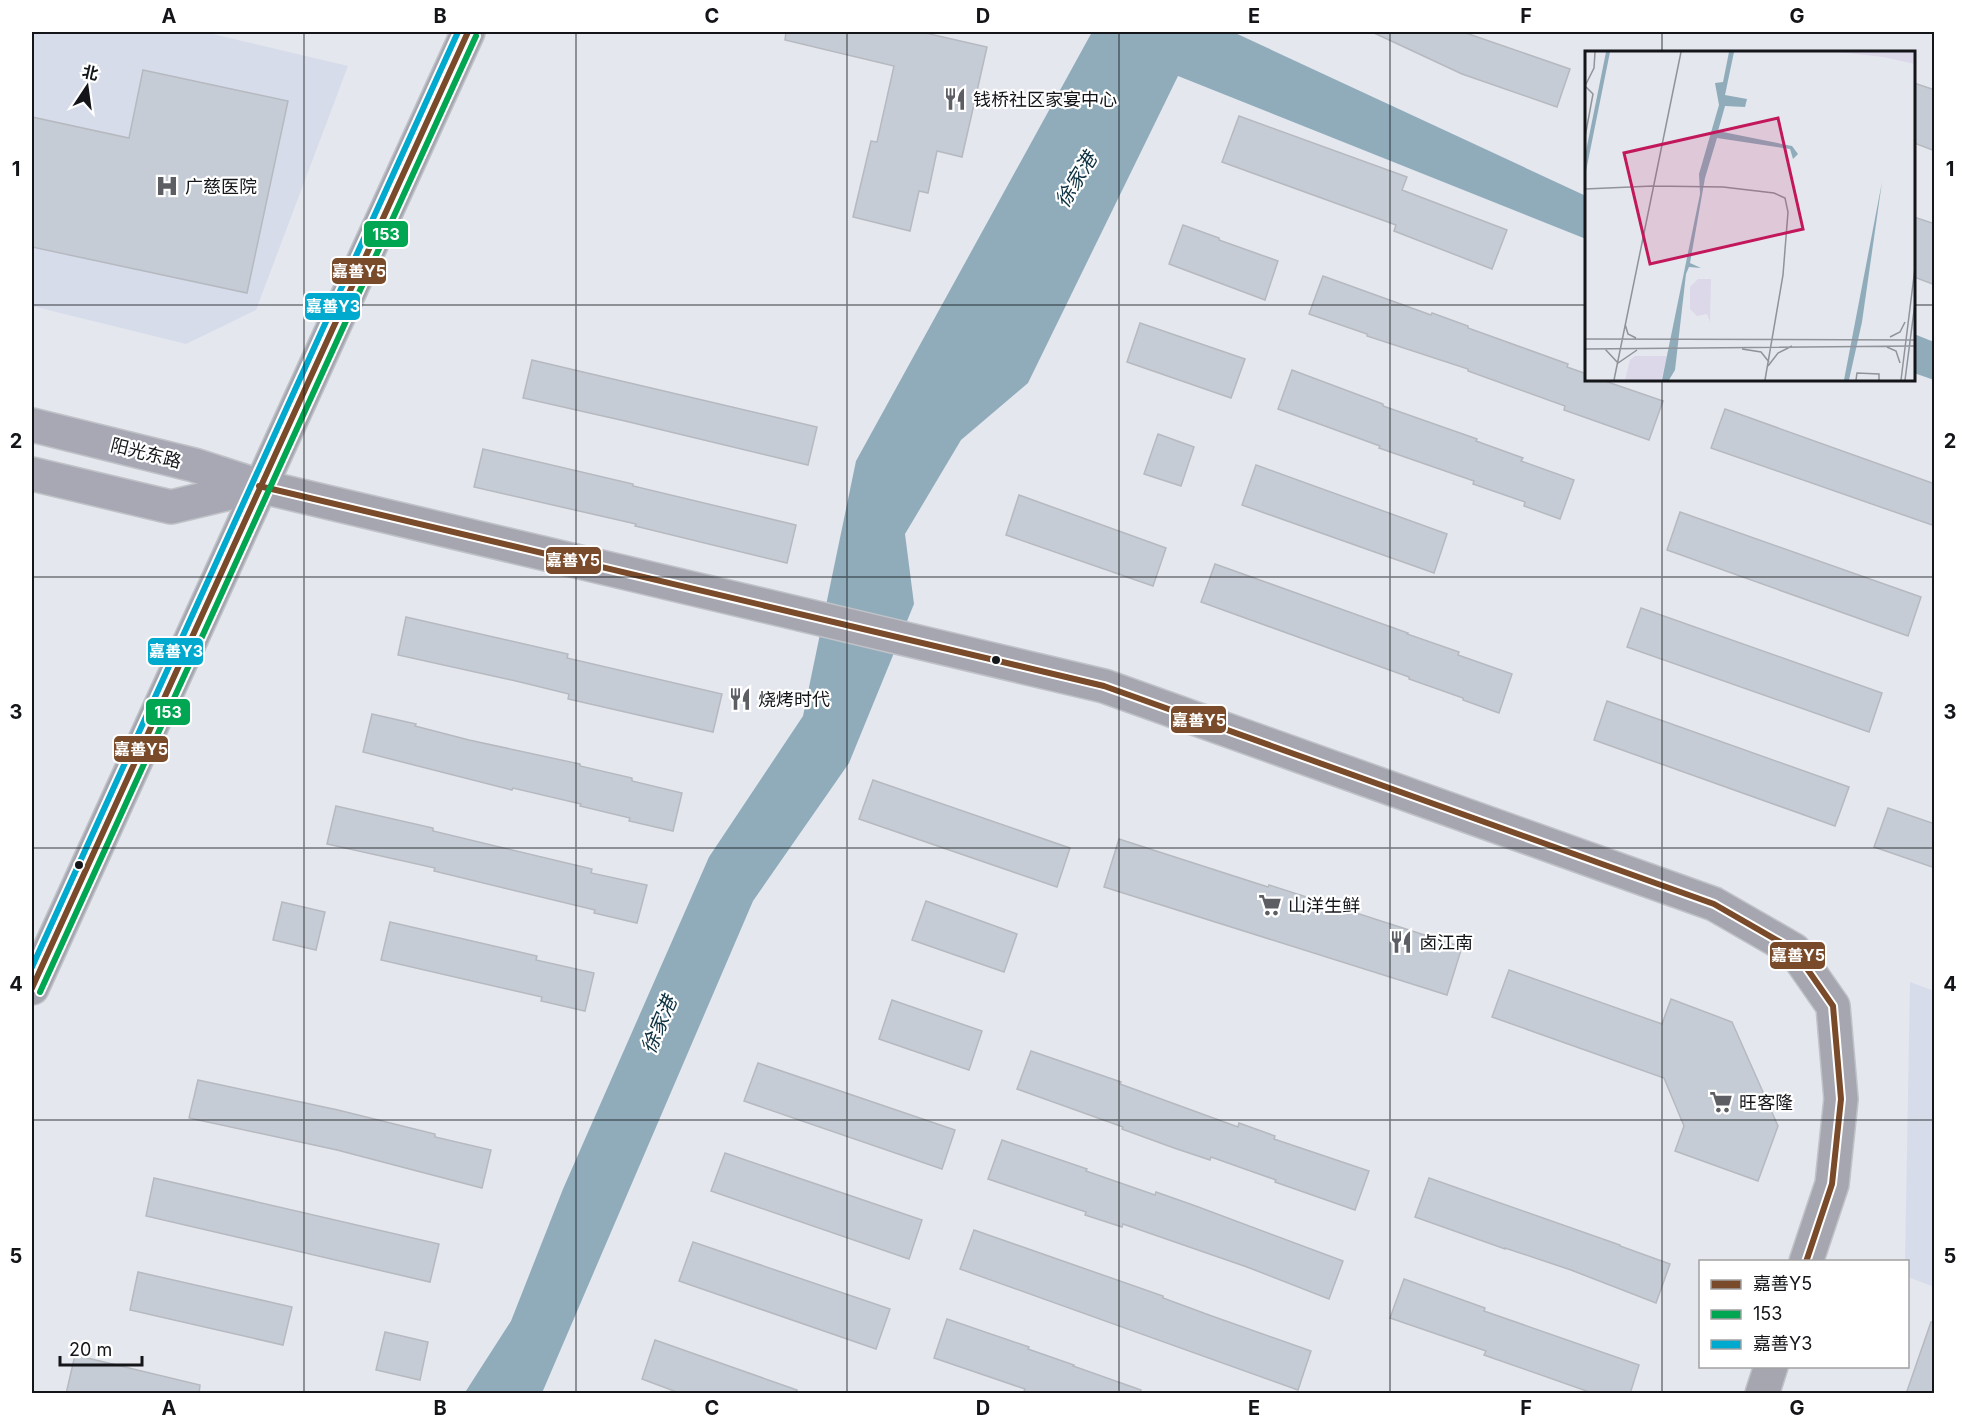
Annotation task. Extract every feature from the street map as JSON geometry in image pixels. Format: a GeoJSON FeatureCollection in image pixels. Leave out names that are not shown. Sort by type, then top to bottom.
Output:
{"type":"FeatureCollection","features":[{"type":"Feature","properties":{"kind":"main road","name":"阳光东路"},"geometry":{"type":"LineString","coordinates":[[32,425],[194,465],[259,486]]}},
{"type":"Feature","properties":{"kind":"main road","name":"阳光东路"},"geometry":{"type":"LineString","coordinates":[[32,474],[171,507],[259,486]]}},
{"type":"Feature","properties":{"kind":"street"},"geometry":{"type":"LineString","coordinates":[[32,988],[468,32]]}},
{"type":"Feature","properties":{"kind":"street","name":"阳光东路"},"geometry":{"type":"LineString","coordinates":[[259,486],[1104,686],[1714,904],[1794,950],[1833,1006],[1841,1099],[1832,1184],[1807,1260]]}},
{"type":"Feature","properties":{"kind":"street"},"geometry":{"type":"LineString","coordinates":[[1762,1394],[1770,1368]]}},
{"type":"Feature","properties":{"kind":"shaded area","name":"广慈医院"},"geometry":{"type":"Polygon","coordinates":[[[32,32],[204,32],[348,66],[256,310],[186,344],[32,306],[32,32]]]}},
{"type":"Feature","properties":{"kind":"shaded area"},"geometry":{"type":"Polygon","coordinates":[[[1910,982],[1934,991],[1934,1287],[1909,1277],[1909,1260],[1905,1260],[1910,982]]]}},
{"type":"Feature","properties":{"kind":"water","name":"徐家港"},"geometry":{"type":"Polygon","coordinates":[[[1092,32],[1233,32],[1585,196],[1585,239],[1178,76],[1028,383],[961,440],[905,534],[914,604],[849,763],[753,901],[542,1393],[464,1394],[511,1321],[563,1189],[709,857],[803,716],[856,461],[1092,32]]]}},
{"type":"Feature","properties":{"kind":"water"},"geometry":{"type":"Polygon","coordinates":[[[1915,334],[1934,342],[1934,380],[1915,373],[1915,334]]]}},
{"type":"Feature","properties":{"kind":"building"},"geometry":{"type":"Polygon","coordinates":[[[786,32],[921,32],[987,47],[962,157],[937,151],[928,193],[919,191],[910,231],[853,217],[871,141],[877,142],[894,66],[785,40],[786,32]]]}},
{"type":"Feature","properties":{"kind":"building"},"geometry":{"type":"Polygon","coordinates":[[[1372,32],[1463,32],[1570,69],[1557,107],[1462,74],[1372,32]]]}},
{"type":"Feature","properties":{"kind":"building"},"geometry":{"type":"Polygon","coordinates":[[[143,70],[288,101],[247,293],[32,247],[32,117],[129,138],[143,70]]]}},
{"type":"Feature","properties":{"kind":"building"},"geometry":{"type":"Polygon","coordinates":[[[1915,83],[1935,90],[1935,151],[1915,143],[1915,83]]]}},
{"type":"Feature","properties":{"kind":"building"},"geometry":{"type":"Polygon","coordinates":[[[1239,116],[1407,177],[1402,190],[1507,230],[1492,269],[1394,231],[1396,225],[1222,162],[1239,116]]]}},
{"type":"Feature","properties":{"kind":"building"},"geometry":{"type":"Polygon","coordinates":[[[1915,217],[1935,224],[1935,285],[1915,277],[1915,217]]]}},
{"type":"Feature","properties":{"kind":"building"},"geometry":{"type":"Polygon","coordinates":[[[1183,225],[1278,261],[1265,300],[1169,264],[1183,225]]]}},
{"type":"Feature","properties":{"kind":"building"},"geometry":{"type":"Polygon","coordinates":[[[1323,276],[1431,315],[1432,313],[1568,364],[1567,367],[1585,373],[1585,381],[1605,381],[1663,401],[1649,440],[1564,410],[1565,406],[1468,371],[1468,369],[1367,336],[1367,334],[1309,314],[1323,276]]]}},
{"type":"Feature","properties":{"kind":"building"},"geometry":{"type":"Polygon","coordinates":[[[1140,323],[1245,359],[1231,398],[1127,362],[1140,323]]]}},
{"type":"Feature","properties":{"kind":"building"},"geometry":{"type":"Polygon","coordinates":[[[532,360],[817,427],[808,465],[523,398],[532,360]]]}},
{"type":"Feature","properties":{"kind":"building"},"geometry":{"type":"Polygon","coordinates":[[[1292,370],[1383,404],[1383,406],[1477,439],[1476,441],[1523,458],[1521,461],[1574,480],[1560,519],[1524,506],[1525,502],[1473,484],[1474,481],[1278,409],[1292,370]]]}},
{"type":"Feature","properties":{"kind":"building"},"geometry":{"type":"Polygon","coordinates":[[[1725,409],[1935,484],[1935,526],[1711,448],[1725,409]]]}},
{"type":"Feature","properties":{"kind":"building"},"geometry":{"type":"Polygon","coordinates":[[[1158,434],[1194,447],[1181,486],[1144,474],[1158,434]]]}},
{"type":"Feature","properties":{"kind":"building"},"geometry":{"type":"Polygon","coordinates":[[[483,449],[796,525],[787,563],[635,526],[636,524],[474,487],[483,449]]]}},
{"type":"Feature","properties":{"kind":"building"},"geometry":{"type":"Polygon","coordinates":[[[1256,465],[1447,534],[1434,573],[1242,505],[1256,465]]]}},
{"type":"Feature","properties":{"kind":"building"},"geometry":{"type":"Polygon","coordinates":[[[1019,495],[1166,548],[1153,586],[1006,535],[1019,495]]]}},
{"type":"Feature","properties":{"kind":"building"},"geometry":{"type":"Polygon","coordinates":[[[1680,512],[1921,597],[1908,636],[1667,550],[1680,512]]]}},
{"type":"Feature","properties":{"kind":"building"},"geometry":{"type":"Polygon","coordinates":[[[1215,564],[1408,633],[1459,652],[1458,655],[1512,674],[1499,713],[1409,679],[1409,677],[1201,602],[1215,564]]]}},
{"type":"Feature","properties":{"kind":"building"},"geometry":{"type":"Polygon","coordinates":[[[1641,608],[1882,693],[1869,732],[1627,647],[1641,608]]]}},
{"type":"Feature","properties":{"kind":"building"},"geometry":{"type":"Polygon","coordinates":[[[406,617],[568,654],[567,658],[722,694],[713,732],[568,699],[569,694],[516,681],[398,655],[406,617]]]}},
{"type":"Feature","properties":{"kind":"building"},"geometry":{"type":"Polygon","coordinates":[[[1607,701],[1849,787],[1835,826],[1594,740],[1607,701]]]}},
{"type":"Feature","properties":{"kind":"building"},"geometry":{"type":"Polygon","coordinates":[[[372,714],[469,740],[580,764],[580,766],[632,778],[632,781],[682,793],[673,831],[629,821],[630,818],[580,806],[581,804],[513,788],[512,790],[363,752],[372,714]]]}},
{"type":"Feature","properties":{"kind":"building"},"geometry":{"type":"Polygon","coordinates":[[[873,780],[1070,848],[1057,887],[859,819],[873,780]]]}},
{"type":"Feature","properties":{"kind":"building"},"geometry":{"type":"Polygon","coordinates":[[[336,806],[433,828],[433,831],[592,869],[591,873],[647,885],[637,923],[594,913],[595,910],[434,871],[435,868],[327,844],[336,806]]]}},
{"type":"Feature","properties":{"kind":"building"},"geometry":{"type":"Polygon","coordinates":[[[1888,808],[1935,824],[1935,868],[1874,847],[1888,808]]]}},
{"type":"Feature","properties":{"kind":"building"},"geometry":{"type":"Polygon","coordinates":[[[1119,839],[1462,947],[1447,995],[1104,887],[1119,839]]]}},
{"type":"Feature","properties":{"kind":"building"},"geometry":{"type":"Polygon","coordinates":[[[926,901],[1017,934],[1004,972],[912,940],[926,901]]]}},
{"type":"Feature","properties":{"kind":"building"},"geometry":{"type":"Polygon","coordinates":[[[282,902],[325,912],[316,950],[273,940],[282,902]]]}},
{"type":"Feature","properties":{"kind":"building"},"geometry":{"type":"Polygon","coordinates":[[[390,922],[537,956],[536,960],[594,973],[585,1011],[541,1001],[542,997],[381,960],[390,922]]]}},
{"type":"Feature","properties":{"kind":"building","name":"旺客隆"},"geometry":{"type":"Polygon","coordinates":[[[1509,970],[1662,1024],[1671,999],[1732,1022],[1778,1126],[1758,1181],[1675,1151],[1684,1126],[1664,1078],[1492,1017],[1509,970]]]}},
{"type":"Feature","properties":{"kind":"building"},"geometry":{"type":"Polygon","coordinates":[[[892,1000],[982,1031],[969,1070],[879,1039],[892,1000]]]}},
{"type":"Feature","properties":{"kind":"building"},"geometry":{"type":"Polygon","coordinates":[[[1031,1051],[1121,1082],[1120,1084],[1238,1127],[1239,1123],[1275,1136],[1274,1139],[1369,1171],[1355,1210],[1211,1157],[1210,1160],[1174,1148],[1017,1089],[1031,1051]]]}},
{"type":"Feature","properties":{"kind":"building"},"geometry":{"type":"Polygon","coordinates":[[[758,1063],[955,1130],[942,1169],[744,1101],[758,1063]]]}},
{"type":"Feature","properties":{"kind":"building"},"geometry":{"type":"Polygon","coordinates":[[[198,1080],[338,1110],[491,1150],[482,1188],[337,1150],[189,1118],[198,1080]]]}},
{"type":"Feature","properties":{"kind":"building"},"geometry":{"type":"Polygon","coordinates":[[[1002,1140],[1155,1195],[1156,1192],[1193,1205],[1343,1261],[1329,1299],[1247,1267],[1123,1224],[1122,1227],[1085,1215],[1086,1212],[988,1179],[1002,1140]]]}},
{"type":"Feature","properties":{"kind":"building"},"geometry":{"type":"Polygon","coordinates":[[[725,1153],[922,1220],[909,1259],[711,1191],[725,1153]]]}},
{"type":"Feature","properties":{"kind":"building"},"geometry":{"type":"Polygon","coordinates":[[[154,1178],[439,1244],[430,1282],[146,1216],[154,1178]]]}},
{"type":"Feature","properties":{"kind":"building"},"geometry":{"type":"Polygon","coordinates":[[[1429,1178],[1670,1264],[1656,1303],[1571,1270],[1415,1217],[1429,1178]]]}},
{"type":"Feature","properties":{"kind":"building"},"geometry":{"type":"Polygon","coordinates":[[[974,1230],[1311,1351],[1298,1390],[960,1269],[974,1230]]]}},
{"type":"Feature","properties":{"kind":"building"},"geometry":{"type":"Polygon","coordinates":[[[693,1242],[890,1309],[876,1349],[679,1281],[693,1242]]]}},
{"type":"Feature","properties":{"kind":"building"},"geometry":{"type":"Polygon","coordinates":[[[138,1272],[292,1307],[283,1345],[130,1310],[138,1272]]]}},
{"type":"Feature","properties":{"kind":"building"},"geometry":{"type":"Polygon","coordinates":[[[1404,1279],[1485,1308],[1484,1311],[1639,1365],[1630,1394],[1595,1394],[1484,1355],[1486,1351],[1390,1318],[1404,1279]]]}},
{"type":"Feature","properties":{"kind":"building"},"geometry":{"type":"Polygon","coordinates":[[[947,1319],[1029,1347],[1028,1349],[1141,1390],[1140,1394],[1023,1394],[1025,1389],[934,1358],[947,1319]]]}},
{"type":"Feature","properties":{"kind":"building"},"geometry":{"type":"Polygon","coordinates":[[[1931,1322],[1935,1323],[1935,1394],[1906,1394],[1931,1322]]]}},
{"type":"Feature","properties":{"kind":"building"},"geometry":{"type":"Polygon","coordinates":[[[385,1332],[428,1342],[420,1380],[376,1370],[385,1332]]]}},
{"type":"Feature","properties":{"kind":"building"},"geometry":{"type":"Polygon","coordinates":[[[655,1340],[797,1390],[796,1394],[682,1394],[642,1379],[655,1340]]]}},
{"type":"Feature","properties":{"kind":"building"},"geometry":{"type":"Polygon","coordinates":[[[75,1355],[200,1385],[199,1394],[66,1394],[75,1355]]]}},
{"type":"Feature","properties":{"kind":"transit line","name":"嘉善Y3"},"geometry":{"type":"LineString","coordinates":[[32,967],[458,32]]}},
{"type":"Feature","properties":{"kind":"transit line","name":"嘉善Y5"},"geometry":{"type":"LineString","coordinates":[[32,988],[468,32]]}},
{"type":"Feature","properties":{"kind":"transit line","name":"153"},"geometry":{"type":"LineString","coordinates":[[40,992],[476,36]]}},
{"type":"Feature","properties":{"kind":"transit line","name":"嘉善Y5"},"geometry":{"type":"LineString","coordinates":[[259,486],[1104,686],[1714,904],[1794,950],[1833,1006],[1841,1099],[1832,1184],[1807,1260]]}},
{"type":"Feature","properties":{"kind":"place","name":"钱桥社区家宴中心"},"geometry":{"type":"Point","coordinates":[955,99]}},
{"type":"Feature","properties":{"kind":"place","name":"广慈医院"},"geometry":{"type":"Point","coordinates":[167,186]}},
{"type":"Feature","properties":{"kind":"place","name":"烧烤时代"},"geometry":{"type":"Point","coordinates":[740,699]}},
{"type":"Feature","properties":{"kind":"place","name":"山洋生鲜"},"geometry":{"type":"Point","coordinates":[1270,905]}},
{"type":"Feature","properties":{"kind":"place","name":"卤江南"},"geometry":{"type":"Point","coordinates":[1401,942]}},
{"type":"Feature","properties":{"kind":"place","name":"旺客隆"},"geometry":{"type":"Point","coordinates":[1721,1102]}}]}
